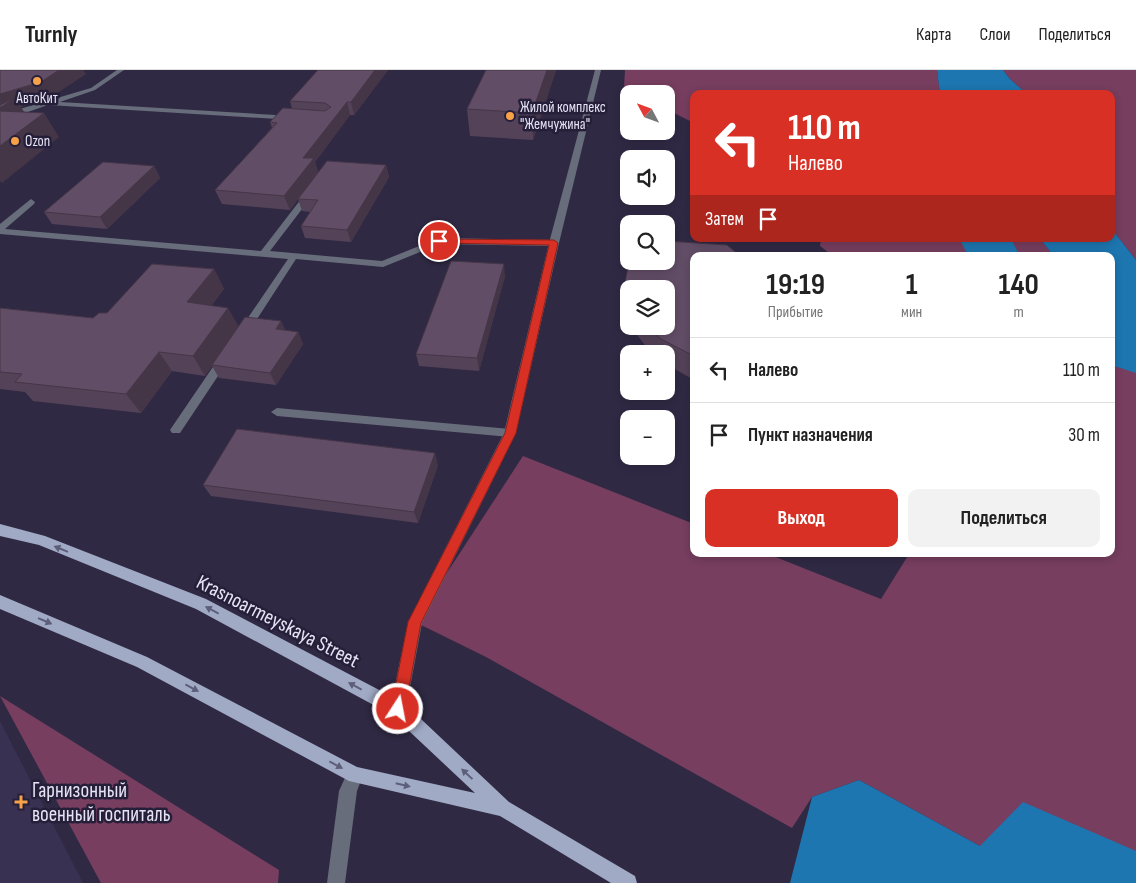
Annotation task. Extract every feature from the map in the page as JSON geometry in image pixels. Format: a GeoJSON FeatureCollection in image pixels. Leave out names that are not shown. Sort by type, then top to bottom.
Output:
{"type":"FeatureCollection","features":[{"type":"Feature","properties":{"kind":"main road","name":"Krasnoarmeyskaya Street"},"geometry":{"type":"LineString","coordinates":[[0,530],[40,540],[201,604],[398,709],[503,808],[628,883]]}},
{"type":"Feature","properties":{"kind":"main road","name":"Krasnoarmeyskaya Street"},"geometry":{"type":"LineString","coordinates":[[0,602],[142,662],[355,775],[503,808]]}},
{"type":"Feature","properties":{"kind":"street"},"geometry":{"type":"LineString","coordinates":[[0,125],[16,114],[48,102],[93,89],[121,70]]}},
{"type":"Feature","properties":{"kind":"street"},"geometry":{"type":"LineString","coordinates":[[398,709],[415,622],[510,433],[554,243],[598,70]]}},
{"type":"Feature","properties":{"kind":"street"},"geometry":{"type":"LineString","coordinates":[[48,102],[300,118]]}},
{"type":"Feature","properties":{"kind":"street"},"geometry":{"type":"LineString","coordinates":[[0,112],[16,114]]}},
{"type":"Feature","properties":{"kind":"street"},"geometry":{"type":"LineString","coordinates":[[263,254],[314,187]]}},
{"type":"Feature","properties":{"kind":"street"},"geometry":{"type":"LineString","coordinates":[[0,230],[31,202]]}},
{"type":"Feature","properties":{"kind":"street"},"geometry":{"type":"LineString","coordinates":[[0,230],[383,264],[439,241],[554,243]]}},
{"type":"Feature","properties":{"kind":"street"},"geometry":{"type":"LineString","coordinates":[[176,430],[294,256]]}},
{"type":"Feature","properties":{"kind":"street"},"geometry":{"type":"LineString","coordinates":[[277,412],[510,433]]}},
{"type":"Feature","properties":{"kind":"street"},"geometry":{"type":"LineString","coordinates":[[336,883],[348,791],[355,775]]}},
{"type":"Feature","properties":{"kind":"shaded area"},"geometry":{"type":"Polygon","coordinates":[[[625,70],[937,70],[940,90],[690,90],[690,121],[675,114],[675,85],[624,85],[625,70]]]}},
{"type":"Feature","properties":{"kind":"shaded area"},"geometry":{"type":"Polygon","coordinates":[[[1003,70],[1136,70],[1136,260],[1115,233],[1115,90],[1022,90],[1003,70]]]}},
{"type":"Feature","properties":{"kind":"shaded area"},"geometry":{"type":"Polygon","coordinates":[[[821,242],[1042,242],[1051,252],[828,252],[820,246],[821,242]]]}},
{"type":"Feature","properties":{"kind":"shaded area"},"geometry":{"type":"Polygon","coordinates":[[[1115,333],[1136,359],[1136,851],[980,846],[859,780],[812,797],[792,828],[486,657],[415,622],[523,456],[690,522],[690,557],[776,557],[881,599],[907,557],[1115,557],[1115,333]]]}},
{"type":"Feature","properties":{"kind":"shaded area"},"geometry":{"type":"Polygon","coordinates":[[[0,696],[279,870],[278,883],[101,883],[0,696]]]}},
{"type":"Feature","properties":{"kind":"shaded area","name":"Гарнизонный военный госпиталь"},"geometry":{"type":"Polygon","coordinates":[[[0,721],[83,883],[0,883],[0,721]]]}},
{"type":"Feature","properties":{"kind":"water"},"geometry":{"type":"Polygon","coordinates":[[[937,70],[1003,70],[1022,90],[940,90],[937,70]]]}},
{"type":"Feature","properties":{"kind":"water"},"geometry":{"type":"Polygon","coordinates":[[[1115,233],[1136,260],[1136,359],[1115,333],[1115,252],[1051,252],[1042,242],[1115,242],[1115,233]]]}},
{"type":"Feature","properties":{"kind":"water"},"geometry":{"type":"Polygon","coordinates":[[[859,780],[980,846],[1023,802],[1136,851],[1136,883],[790,883],[812,797],[859,780]]]}},
{"type":"Feature","properties":{"kind":"building"},"geometry":{"type":"Polygon","coordinates":[[[0,70],[59,70],[41,82],[0,94],[0,70]]]}},
{"type":"Feature","properties":{"kind":"building"},"geometry":{"type":"Polygon","coordinates":[[[318,70],[375,70],[351,102],[347,102],[303,158],[314,158],[284,196],[215,190],[277,123],[270,122],[283,108],[325,111],[331,107],[325,103],[290,101],[318,70]]]}},
{"type":"Feature","properties":{"kind":"building"},"geometry":{"type":"Polygon","coordinates":[[[486,70],[547,70],[532,113],[467,109],[486,70]]]}},
{"type":"Feature","properties":{"kind":"building"},"geometry":{"type":"Polygon","coordinates":[[[15,98],[0,108],[0,105],[15,98]]]}},
{"type":"Feature","properties":{"kind":"building"},"geometry":{"type":"Polygon","coordinates":[[[0,111],[44,113],[0,146],[0,111]]]}},
{"type":"Feature","properties":{"kind":"building"},"geometry":{"type":"Polygon","coordinates":[[[327,161],[386,165],[347,230],[301,226],[318,200],[298,199],[327,161]]]}},
{"type":"Feature","properties":{"kind":"building"},"geometry":{"type":"Polygon","coordinates":[[[103,162],[154,166],[100,217],[44,212],[103,162]]]}},
{"type":"Feature","properties":{"kind":"building"},"geometry":{"type":"Polygon","coordinates":[[[675,242],[727,245],[735,252],[690,252],[690,354],[657,335],[675,335],[675,280],[626,280],[627,270],[675,270],[675,242]]]}},
{"type":"Feature","properties":{"kind":"building"},"geometry":{"type":"Polygon","coordinates":[[[451,261],[504,264],[477,358],[416,354],[451,261]]]}},
{"type":"Feature","properties":{"kind":"building"},"geometry":{"type":"Polygon","coordinates":[[[152,264],[214,269],[187,302],[228,308],[193,356],[159,352],[126,394],[15,382],[22,374],[0,372],[0,308],[93,318],[99,313],[107,313],[152,264]]]}},
{"type":"Feature","properties":{"kind":"building"},"geometry":{"type":"Polygon","coordinates":[[[245,317],[281,321],[276,329],[298,332],[270,373],[212,365],[245,317]]]}},
{"type":"Feature","properties":{"kind":"building"},"geometry":{"type":"Polygon","coordinates":[[[237,429],[435,453],[414,512],[203,485],[237,429]]]}},
{"type":"Feature","properties":{"kind":"waterway"},"geometry":{"type":"LineString","coordinates":[[987,242],[992,252]]}},
{"type":"Feature","properties":{"kind":"waterway"},"geometry":{"type":"LineString","coordinates":[[1115,340],[1136,352]]}},
{"type":"Feature","properties":{"kind":"place","name":"АвтоКит"},"geometry":{"type":"Point","coordinates":[37,81]}},
{"type":"Feature","properties":{"kind":"place","name":"Жилой комплекс \"Жемчужина\""},"geometry":{"type":"Point","coordinates":[510,116]}},
{"type":"Feature","properties":{"kind":"place","name":"Ozon"},"geometry":{"type":"Point","coordinates":[15,141]}},
{"type":"Feature","properties":{"kind":"place","name":"Гарнизонный военный госпиталь"},"geometry":{"type":"Point","coordinates":[21,802]}},
{"type":"Feature","properties":{"kind":"route"},"geometry":{"type":"LineString","coordinates":[[398,709],[415,622],[510,433],[554,243],[439,241]]}}]}
